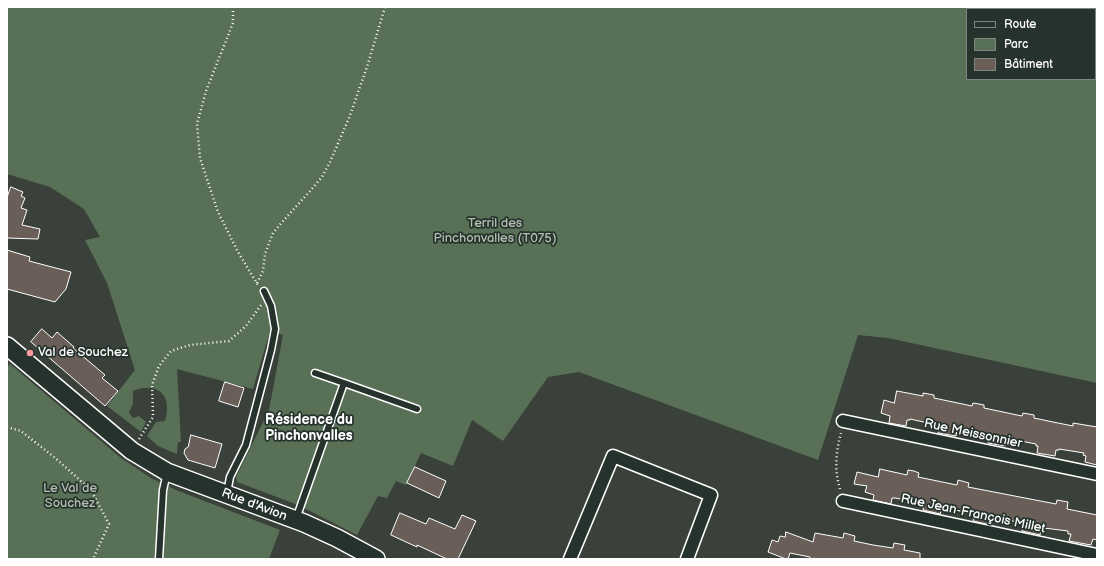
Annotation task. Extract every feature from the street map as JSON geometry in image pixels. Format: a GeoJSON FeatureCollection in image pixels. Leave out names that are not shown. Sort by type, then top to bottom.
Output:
{"type":"FeatureCollection","features":[{"type":"Feature","properties":{"kind":"street","name":"Rue d'Avion"},"geometry":{"type":"LineString","coordinates":[[7,346],[132,451],[167,472],[296,520],[337,538],[376,559]]}},
{"type":"Feature","properties":{"kind":"street","name":"Rue Meissonnier"},"geometry":{"type":"LineString","coordinates":[[843,421],[1097,474]]}},
{"type":"Feature","properties":{"kind":"street"},"geometry":{"type":"LineString","coordinates":[[570,559],[613,456],[711,496],[687,559]]}},
{"type":"Feature","properties":{"kind":"street","name":"Rue Jean-François Millet"},"geometry":{"type":"LineString","coordinates":[[843,501],[1097,555]]}},
{"type":"Feature","properties":{"kind":"lane"},"geometry":{"type":"LineString","coordinates":[[227,494],[230,478],[246,444],[271,350],[274,329],[271,306],[264,291]]}},
{"type":"Feature","properties":{"kind":"lane"},"geometry":{"type":"LineString","coordinates":[[315,373],[417,409]]}},
{"type":"Feature","properties":{"kind":"lane"},"geometry":{"type":"LineString","coordinates":[[296,520],[344,383]]}},
{"type":"Feature","properties":{"kind":"lane"},"geometry":{"type":"LineString","coordinates":[[159,559],[163,490],[167,472]]}},
{"type":"Feature","properties":{"kind":"path"},"geometry":{"type":"LineString","coordinates":[[132,451],[152,417],[152,385],[159,366],[171,351],[190,345],[229,341],[246,326],[261,305],[264,291],[257,283],[238,252],[218,212],[200,158],[197,124],[206,91],[233,23],[233,7]]}},
{"type":"Feature","properties":{"kind":"path"},"geometry":{"type":"LineString","coordinates":[[257,283],[263,271],[265,254],[274,234],[284,220],[322,177],[330,162],[349,118],[367,67],[385,7]]}},
{"type":"Feature","properties":{"kind":"path"},"geometry":{"type":"LineString","coordinates":[[843,421],[835,464],[837,480],[843,501]]}},
{"type":"Feature","properties":{"kind":"path"},"geometry":{"type":"LineString","coordinates":[[7,428],[21,431],[54,456],[92,490],[109,524],[93,559]]}},
{"type":"Feature","properties":{"kind":"green space","name":"Terril des Pinchonvalles (T075)"},"geometry":{"type":"Polygon","coordinates":[[[7,7],[1097,7],[1097,383],[888,338],[858,335],[818,460],[579,372],[548,377],[503,441],[472,420],[453,466],[421,453],[406,485],[396,481],[387,498],[378,496],[357,535],[298,505],[237,482],[236,477],[269,410],[283,335],[270,331],[253,389],[177,369],[181,442],[178,442],[177,454],[158,446],[147,436],[156,422],[165,421],[167,404],[161,393],[150,388],[142,388],[133,391],[133,403],[129,413],[133,418],[139,416],[146,422],[141,432],[107,406],[135,370],[107,283],[85,240],[100,237],[84,209],[50,187],[7,174],[7,7]]]}},
{"type":"Feature","properties":{"kind":"green space","name":"Le Val de Souchez"},"geometry":{"type":"Polygon","coordinates":[[[10,364],[121,458],[151,478],[176,490],[280,530],[269,559],[7,559],[7,367],[10,364]]]}},
{"type":"Feature","properties":{"kind":"building"},"geometry":{"type":"Polygon","coordinates":[[[11,187],[23,192],[21,196],[25,198],[21,208],[27,210],[22,225],[40,229],[38,239],[7,238],[7,198],[11,187]]]}},
{"type":"Feature","properties":{"kind":"building"},"geometry":{"type":"Polygon","coordinates":[[[7,250],[30,257],[29,261],[71,272],[66,289],[55,302],[7,289],[7,250]]]}},
{"type":"Feature","properties":{"kind":"building"},"geometry":{"type":"Polygon","coordinates":[[[42,329],[52,338],[57,332],[74,347],[73,348],[105,375],[102,378],[118,391],[105,406],[31,342],[42,329]]]}},
{"type":"Feature","properties":{"kind":"building"},"geometry":{"type":"Polygon","coordinates":[[[225,382],[244,388],[238,407],[219,401],[225,382]]]}},
{"type":"Feature","properties":{"kind":"building"},"geometry":{"type":"Polygon","coordinates":[[[897,391],[923,396],[923,393],[934,395],[934,398],[972,406],[973,403],[984,405],[984,408],[1022,416],[1023,413],[1034,415],[1034,418],[1073,426],[1073,423],[1097,427],[1097,465],[1085,462],[1086,456],[1083,455],[1084,453],[1059,449],[1056,450],[1055,456],[1037,453],[1038,446],[1036,446],[1036,444],[1010,439],[1006,440],[1005,446],[988,443],[989,436],[987,436],[987,434],[960,429],[960,431],[957,430],[956,436],[938,433],[940,426],[910,419],[907,420],[906,426],[889,423],[890,416],[881,413],[884,400],[894,403],[897,391]]]}},
{"type":"Feature","properties":{"kind":"building"},"geometry":{"type":"Polygon","coordinates":[[[191,435],[222,444],[215,468],[188,460],[184,453],[185,449],[188,447],[191,435]]]}},
{"type":"Feature","properties":{"kind":"building"},"geometry":{"type":"Polygon","coordinates":[[[415,467],[446,481],[439,498],[407,483],[415,467]]]}},
{"type":"Feature","properties":{"kind":"building"},"geometry":{"type":"Polygon","coordinates":[[[880,469],[907,475],[908,470],[914,471],[919,473],[918,477],[957,485],[958,480],[969,483],[968,487],[1056,504],[1057,500],[1068,502],[1067,509],[1097,515],[1097,540],[1093,539],[1091,545],[1069,541],[1071,534],[1068,534],[1068,531],[1041,528],[1040,535],[1022,531],[1023,524],[1021,523],[1000,518],[991,518],[990,525],[973,521],[974,515],[972,513],[944,507],[942,508],[940,514],[923,510],[924,505],[922,503],[895,498],[892,498],[891,504],[873,500],[874,495],[865,492],[867,486],[854,484],[857,472],[878,477],[880,469]]]}},
{"type":"Feature","properties":{"kind":"building"},"geometry":{"type":"Polygon","coordinates":[[[400,513],[426,524],[429,518],[455,529],[462,515],[476,521],[458,559],[447,559],[391,535],[400,513]]]}},
{"type":"Feature","properties":{"kind":"building"},"geometry":{"type":"Polygon","coordinates":[[[786,532],[813,542],[815,533],[843,538],[844,533],[855,536],[854,541],[873,545],[893,548],[894,543],[905,545],[904,550],[920,553],[920,559],[810,559],[810,557],[790,553],[788,559],[786,559],[768,552],[772,540],[778,542],[780,536],[785,537],[786,532]]]}},
{"type":"Feature","properties":{"kind":"place","name":"Val de Souchez"},"geometry":{"type":"Point","coordinates":[30,353]}},
{"type":"Feature","properties":{"kind":"district","name":"Résidence du Pinchonvalles"},"geometry":{"type":"Point","coordinates":[309,428]}}]}
